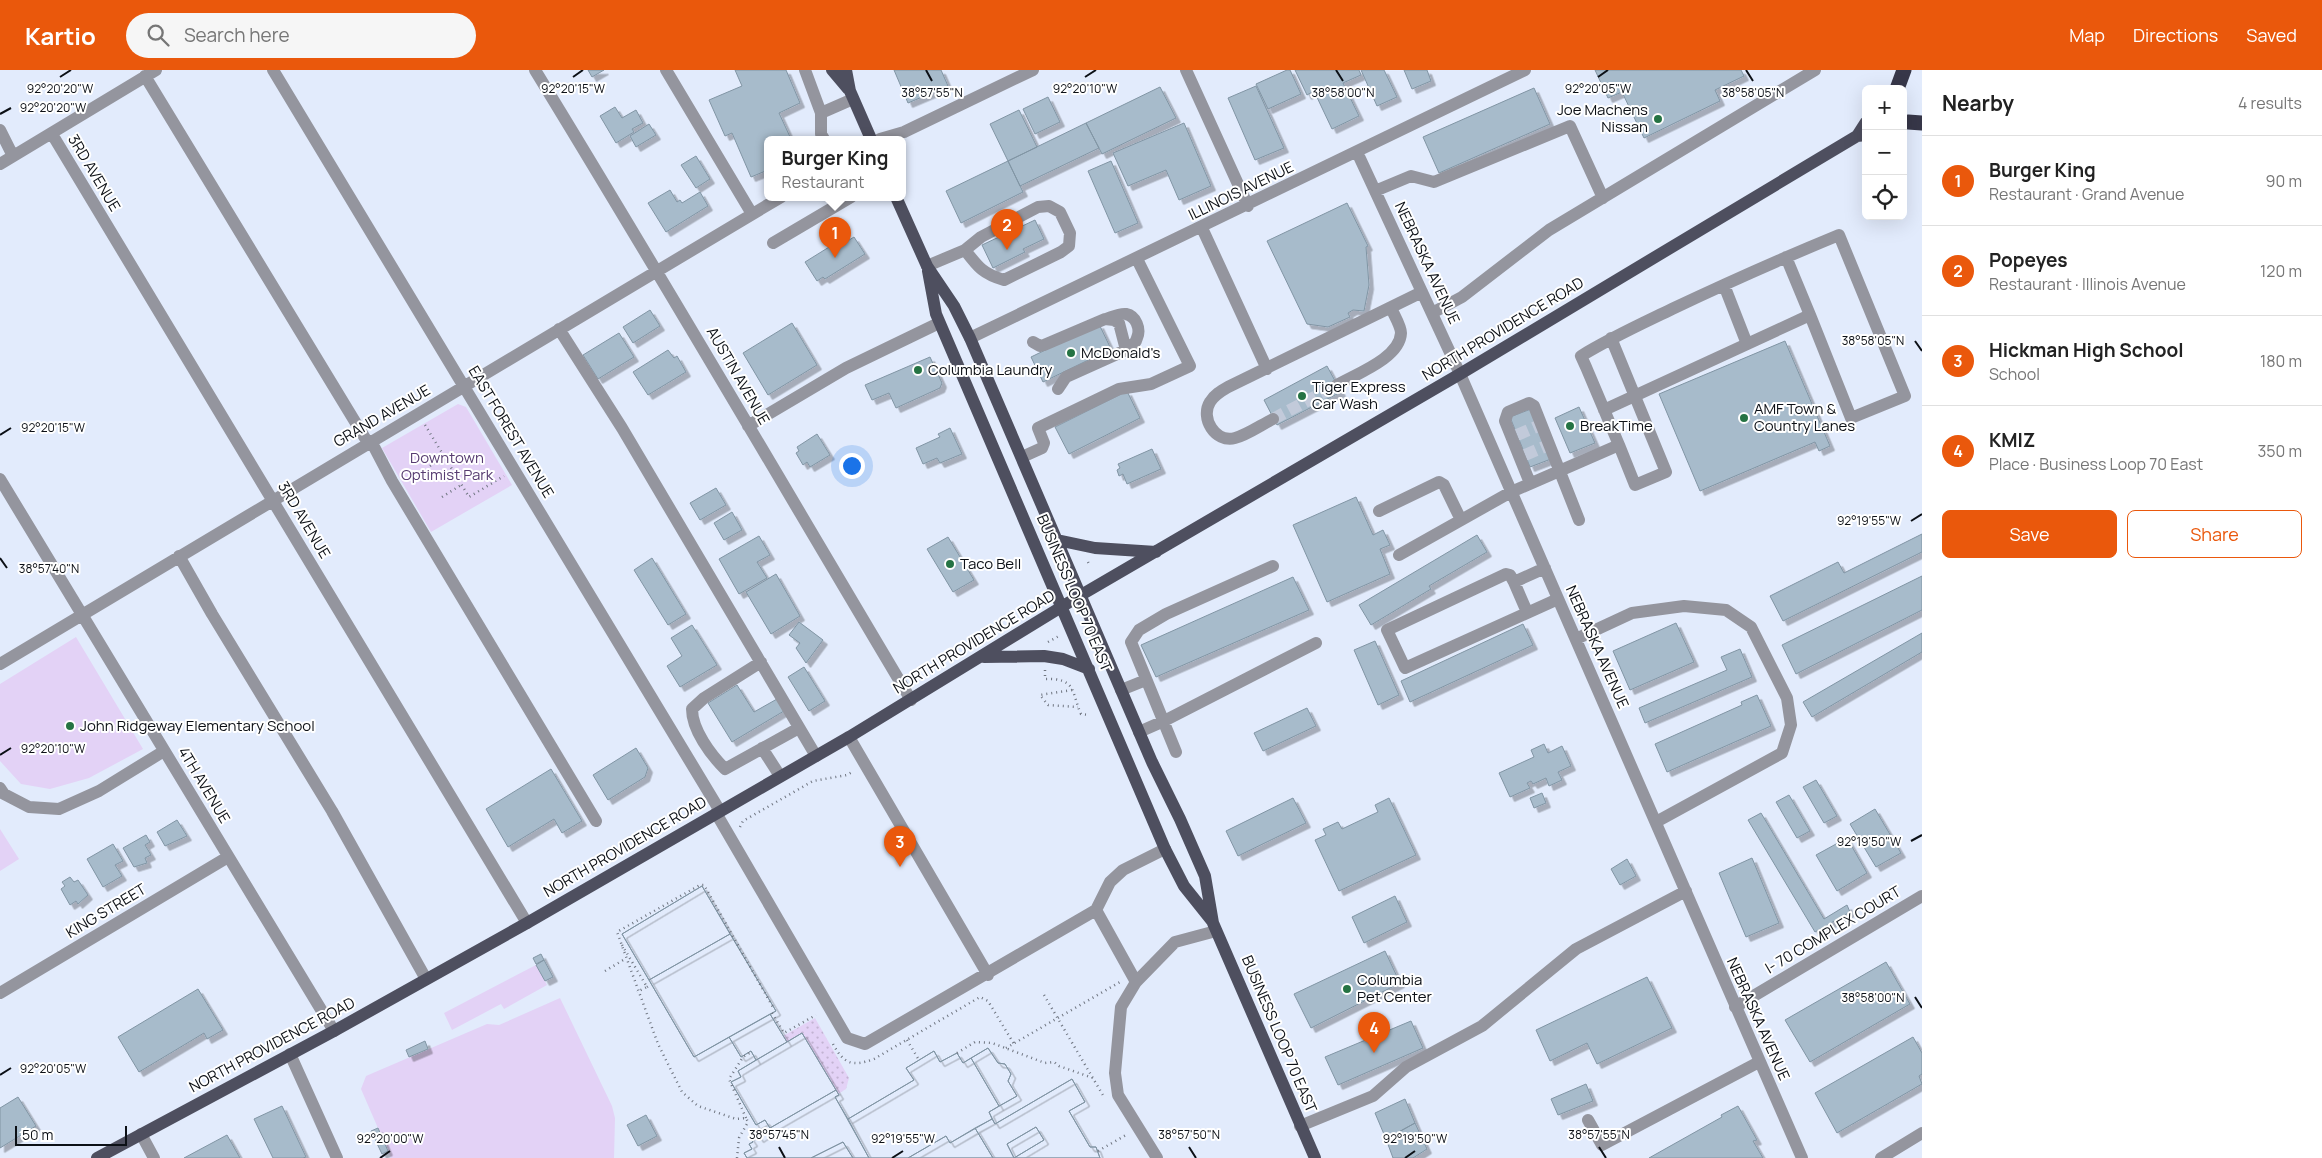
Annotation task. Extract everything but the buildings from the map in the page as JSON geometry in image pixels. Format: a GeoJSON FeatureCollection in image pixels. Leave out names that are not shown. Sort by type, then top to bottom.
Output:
{"type":"FeatureCollection","features":[{"type":"Feature","properties":{"kind":"highway"},"geometry":{"type":"LineString","coordinates":[[1898,85],[1904,70]]}},
{"type":"Feature","properties":{"kind":"main road"},"geometry":{"type":"LineString","coordinates":[[832,70],[851,95],[870,136]]}},
{"type":"Feature","properties":{"kind":"main road"},"geometry":{"type":"LineString","coordinates":[[846,70],[851,95]]}},
{"type":"Feature","properties":{"kind":"main road","name":"NORTH PROVIDENCE ROAD"},"geometry":{"type":"LineString","coordinates":[[97,1158],[115,1154],[141,1134],[334,1031],[527,923],[849,737],[1081,595],[1460,374],[1861,136]]}},
{"type":"Feature","properties":{"kind":"main road","name":"BUSINESS LOOP 70 EAST"},"geometry":{"type":"LineString","coordinates":[[898,201],[927,266],[954,306],[970,338],[1139,732],[1180,819],[1204,876],[1215,927],[1315,1158]]}},
{"type":"Feature","properties":{"kind":"main road","name":"BUSINESS LOOP 70 EAST"},"geometry":{"type":"LineString","coordinates":[[927,266],[939,323],[1063,607],[1165,849],[1184,886],[1215,927]]}},
{"type":"Feature","properties":{"kind":"main road"},"geometry":{"type":"LineString","coordinates":[[1058,540],[1095,548],[1156,552]]}},
{"type":"Feature","properties":{"kind":"main road"},"geometry":{"type":"LineString","coordinates":[[981,657],[1044,656],[1063,659],[1089,669]]}},
{"type":"Feature","properties":{"kind":"street","name":"EAST FOREST AVENUE"},"geometry":{"type":"LineString","coordinates":[[273,70],[516,470],[683,750],[746,864],[847,1038],[865,1044]]}},
{"type":"Feature","properties":{"kind":"street","name":"AUSTIN AVENUE"},"geometry":{"type":"LineString","coordinates":[[535,70],[657,270],[911,700]]}},
{"type":"Feature","properties":{"kind":"street"},"geometry":{"type":"LineString","coordinates":[[666,70],[752,214]]}},
{"type":"Feature","properties":{"kind":"street"},"geometry":{"type":"LineString","coordinates":[[805,70],[821,113],[822,136]]}},
{"type":"Feature","properties":{"kind":"street"},"geometry":{"type":"LineString","coordinates":[[890,136],[904,132],[1033,70]]}},
{"type":"Feature","properties":{"kind":"street"},"geometry":{"type":"LineString","coordinates":[[1186,70],[1248,206]]}},
{"type":"Feature","properties":{"kind":"street","name":"ILLINOIS AVENUE"},"geometry":{"type":"LineString","coordinates":[[970,338],[1248,206],[1525,70]]}},
{"type":"Feature","properties":{"kind":"street"},"geometry":{"type":"LineString","coordinates":[[1432,313],[1462,297],[1550,230],[1815,70]]}},
{"type":"Feature","properties":{"kind":"street"},"geometry":{"type":"LineString","coordinates":[[0,164],[151,73],[596,821]]}},
{"type":"Feature","properties":{"kind":"street"},"geometry":{"type":"LineString","coordinates":[[821,113],[851,95]]}},
{"type":"Feature","properties":{"kind":"street"},"geometry":{"type":"LineString","coordinates":[[1375,191],[1411,176],[1434,182],[1570,126],[1603,198]]}},
{"type":"Feature","properties":{"kind":"street"},"geometry":{"type":"LineString","coordinates":[[0,130],[13,156]]}},
{"type":"Feature","properties":{"kind":"street","name":"3RD AVENUE"},"geometry":{"type":"LineString","coordinates":[[52,134],[527,923]]}},
{"type":"Feature","properties":{"kind":"street","name":"NEBRASKA AVENUE"},"geometry":{"type":"LineString","coordinates":[[1357,152],[1460,374],[1802,1158]]}},
{"type":"Feature","properties":{"kind":"street","name":"GRAND AVENUE"},"geometry":{"type":"LineString","coordinates":[[0,664],[272,499],[774,201]]}},
{"type":"Feature","properties":{"kind":"street"},"geometry":{"type":"LineString","coordinates":[[773,243],[843,201]]}},
{"type":"Feature","properties":{"kind":"street"},"geometry":{"type":"LineString","coordinates":[[927,266],[965,250],[981,237],[1038,207],[1049,206],[1060,212],[1070,233],[1069,246],[1061,252],[1004,280],[989,275],[980,269],[965,250]]}},
{"type":"Feature","properties":{"kind":"street"},"geometry":{"type":"LineString","coordinates":[[1202,228],[1267,369]]}},
{"type":"Feature","properties":{"kind":"street"},"geometry":{"type":"LineString","coordinates":[[1611,338],[1666,472],[1636,485],[1581,356],[1611,338],[1724,285],[1786,256],[1839,235],[1905,396],[1852,418],[1786,256]]}},
{"type":"Feature","properties":{"kind":"street"},"geometry":{"type":"LineString","coordinates":[[1022,457],[1042,448],[1044,443],[1038,428],[1118,389],[1130,385],[1151,384],[1190,366],[1137,259]]}},
{"type":"Feature","properties":{"kind":"street"},"geometry":{"type":"LineString","coordinates":[[1724,285],[1747,344]]}},
{"type":"Feature","properties":{"kind":"street"},"geometry":{"type":"LineString","coordinates":[[1273,419],[1234,438],[1223,438],[1216,434],[1209,424],[1207,414],[1209,403],[1215,395],[1422,292]]}},
{"type":"Feature","properties":{"kind":"street"},"geometry":{"type":"LineString","coordinates":[[1337,385],[1385,359],[1398,345],[1402,332],[1390,308]]}},
{"type":"Feature","properties":{"kind":"street"},"geometry":{"type":"LineString","coordinates":[[1604,410],[1810,315]]}},
{"type":"Feature","properties":{"kind":"street"},"geometry":{"type":"LineString","coordinates":[[1033,342],[1044,346],[1104,319],[1114,320],[1119,323],[1126,350],[1066,377],[1058,389]]}},
{"type":"Feature","properties":{"kind":"street"},"geometry":{"type":"LineString","coordinates":[[748,426],[846,368],[939,323]]}},
{"type":"Feature","properties":{"kind":"street"},"geometry":{"type":"LineString","coordinates":[[559,329],[622,428],[816,756]]}},
{"type":"Feature","properties":{"kind":"street"},"geometry":{"type":"LineString","coordinates":[[1530,484],[1522,456],[1514,436],[1505,421],[1508,412],[1529,403],[1534,406],[1579,520]]}},
{"type":"Feature","properties":{"kind":"street"},"geometry":{"type":"LineString","coordinates":[[1399,554],[1511,492],[1619,445]]}},
{"type":"Feature","properties":{"kind":"street","name":"4TH AVENUE"},"geometry":{"type":"LineString","coordinates":[[0,479],[334,1031]]}},
{"type":"Feature","properties":{"kind":"street"},"geometry":{"type":"LineString","coordinates":[[1379,511],[1439,482],[1444,486],[1461,520]]}},
{"type":"Feature","properties":{"kind":"street"},"geometry":{"type":"LineString","coordinates":[[179,556],[212,614],[332,811],[426,979]]}},
{"type":"Feature","properties":{"kind":"street"},"geometry":{"type":"LineString","coordinates":[[1176,752],[1131,642],[1140,630],[1166,614],[1273,566]]}},
{"type":"Feature","properties":{"kind":"street"},"geometry":{"type":"LineString","coordinates":[[1514,582],[1545,568]]}},
{"type":"Feature","properties":{"kind":"street"},"geometry":{"type":"LineString","coordinates":[[1527,612],[1510,574],[1506,574],[1388,630],[1405,668],[1558,599]]}},
{"type":"Feature","properties":{"kind":"street"},"geometry":{"type":"LineString","coordinates":[[1576,639],[1632,613],[1684,606],[1726,610],[1751,628],[1787,698],[1791,726],[1782,753],[1656,822]]}},
{"type":"Feature","properties":{"kind":"street"},"geometry":{"type":"LineString","coordinates":[[1139,732],[1316,643]]}},
{"type":"Feature","properties":{"kind":"street"},"geometry":{"type":"LineString","coordinates":[[761,662],[704,698],[692,710],[692,718],[702,737],[726,769],[799,728]]}},
{"type":"Feature","properties":{"kind":"street"},"geometry":{"type":"LineString","coordinates":[[1121,690],[1146,680]]}},
{"type":"Feature","properties":{"kind":"street"},"geometry":{"type":"LineString","coordinates":[[683,750],[702,737]]}},
{"type":"Feature","properties":{"kind":"street"},"geometry":{"type":"LineString","coordinates":[[849,737],[988,975]]}},
{"type":"Feature","properties":{"kind":"street"},"geometry":{"type":"LineString","coordinates":[[762,748],[780,776]]}},
{"type":"Feature","properties":{"kind":"street"},"geometry":{"type":"LineString","coordinates":[[0,788],[4,794],[29,807],[59,809],[99,791],[164,751]]}},
{"type":"Feature","properties":{"kind":"street"},"geometry":{"type":"LineString","coordinates":[[865,1044],[988,975],[1096,910],[1110,882],[1123,870],[1165,849]]}},
{"type":"Feature","properties":{"kind":"street","name":"KING STREET"},"geometry":{"type":"LineString","coordinates":[[0,993],[228,857]]}},
{"type":"Feature","properties":{"kind":"street"},"geometry":{"type":"LineString","coordinates":[[1300,1126],[1373,1096],[1406,1067],[1482,1026],[1576,949],[1686,891]]}},
{"type":"Feature","properties":{"kind":"street","name":"I- 70 COMPLEX COURT"},"geometry":{"type":"LineString","coordinates":[[1735,1007],[1922,896]]}},
{"type":"Feature","properties":{"kind":"street"},"geometry":{"type":"LineString","coordinates":[[1096,910],[1136,982]]}},
{"type":"Feature","properties":{"kind":"street"},"geometry":{"type":"LineString","coordinates":[[1157,1158],[1118,1095],[1116,1073],[1121,1007],[1136,982],[1175,942],[1215,927]]}},
{"type":"Feature","properties":{"kind":"street"},"geometry":{"type":"LineString","coordinates":[[290,1054],[337,1158]]}},
{"type":"Feature","properties":{"kind":"street"},"geometry":{"type":"LineString","coordinates":[[1588,1120],[1602,1145],[1759,1062]]}},
{"type":"Feature","properties":{"kind":"street"},"geometry":{"type":"LineString","coordinates":[[141,1134],[154,1158]]}},
{"type":"Feature","properties":{"kind":"street"},"geometry":{"type":"LineString","coordinates":[[1880,1158],[1922,1134]]}},
{"type":"Feature","properties":{"kind":"path"},"geometry":{"type":"LineString","coordinates":[[417,414],[469,497],[516,470]]}},
{"type":"Feature","properties":{"kind":"path"},"geometry":{"type":"LineString","coordinates":[[430,466],[444,457]]}},
{"type":"Feature","properties":{"kind":"path"},"geometry":{"type":"LineString","coordinates":[[442,497],[462,485]]}},
{"type":"Feature","properties":{"kind":"path"},"geometry":{"type":"LineString","coordinates":[[1080,565],[1088,562],[1090,566]]}},
{"type":"Feature","properties":{"kind":"path"},"geometry":{"type":"LineString","coordinates":[[1043,646],[1052,637],[1059,636]]}},
{"type":"Feature","properties":{"kind":"path"},"geometry":{"type":"LineString","coordinates":[[1045,670],[1046,679],[1066,681],[1072,690],[1080,714],[1089,715]]}},
{"type":"Feature","properties":{"kind":"path"},"geometry":{"type":"LineString","coordinates":[[1072,690],[1040,695],[1048,705],[1078,707]]}},
{"type":"Feature","properties":{"kind":"path"},"geometry":{"type":"LineString","coordinates":[[742,833],[740,825],[743,822],[800,787],[813,781],[847,775],[855,771]]}},
{"type":"Feature","properties":{"kind":"path"},"geometry":{"type":"LineString","coordinates":[[746,1118],[736,1119],[698,1106],[682,1092],[658,1044],[616,932],[700,885],[704,885],[774,1009]]}},
{"type":"Feature","properties":{"kind":"path"},"geometry":{"type":"LineString","coordinates":[[619,939],[647,987]]}},
{"type":"Feature","properties":{"kind":"path"},"geometry":{"type":"LineString","coordinates":[[605,971],[626,959]]}},
{"type":"Feature","properties":{"kind":"path"},"geometry":{"type":"LineString","coordinates":[[1006,1048],[1120,981],[1118,987]]}},
{"type":"Feature","properties":{"kind":"path"},"geometry":{"type":"LineString","coordinates":[[638,992],[651,984]]}},
{"type":"Feature","properties":{"kind":"path"},"geometry":{"type":"LineString","coordinates":[[1044,995],[1104,1098],[1105,1088]]}},
{"type":"Feature","properties":{"kind":"path"},"geometry":{"type":"LineString","coordinates":[[907,1039],[919,1060]]}},
{"type":"Feature","properties":{"kind":"path"},"geometry":{"type":"LineString","coordinates":[[957,1053],[975,1042],[992,1043],[1045,1063],[1054,1062],[1059,1066],[1093,1078]]}},
{"type":"Feature","properties":{"kind":"path"},"geometry":{"type":"LineString","coordinates":[[865,1044],[874,1059]]}},
{"type":"Feature","properties":{"kind":"path"},"geometry":{"type":"LineString","coordinates":[[736,1158],[739,1138],[748,1122],[729,1079],[743,1057],[751,1052]]}},
{"type":"Feature","properties":{"kind":"path"},"geometry":{"type":"LineString","coordinates":[[1122,1127],[1131,1142]]}},
{"type":"Feature","properties":{"kind":"path"},"geometry":{"type":"LineString","coordinates":[[1098,1151],[1126,1135]]}},
{"type":"Feature","properties":{"kind":"green space","name":"Downtown Optimist Park"},"geometry":{"type":"Polygon","coordinates":[[[458,404],[466,407],[512,485],[431,532],[382,448],[458,404]]]}},
{"type":"Feature","properties":{"kind":"green space"},"geometry":{"type":"Polygon","coordinates":[[[76,637],[143,749],[89,778],[50,789],[21,784],[0,761],[0,684],[76,637]]]}},
{"type":"Feature","properties":{"kind":"green space"},"geometry":{"type":"Polygon","coordinates":[[[0,829],[19,859],[0,871],[0,829]]]}},
{"type":"Feature","properties":{"kind":"green space"},"geometry":{"type":"Polygon","coordinates":[[[536,965],[547,985],[504,1009],[501,1004],[452,1030],[444,1013],[536,965]]]}},
{"type":"Feature","properties":{"kind":"green space"},"geometry":{"type":"Polygon","coordinates":[[[560,998],[612,1106],[615,1118],[614,1158],[391,1158],[361,1089],[366,1076],[487,1024],[499,1025],[560,998]]]}},
{"type":"Feature","properties":{"kind":"green space"},"geometry":{"type":"Polygon","coordinates":[[[815,1018],[849,1078],[846,1089],[838,1094],[802,1033],[787,1042],[783,1036],[815,1018]]]}},
{"type":"Feature","properties":{"kind":"tunnel"},"geometry":{"type":"LineString","coordinates":[[1273,419],[1337,385]]}},
{"type":"Feature","properties":{"kind":"tunnel"},"geometry":{"type":"LineString","coordinates":[[1517,435],[1538,426]]}},
{"type":"Feature","properties":{"kind":"tunnel"},"geometry":{"type":"LineString","coordinates":[[1525,455],[1546,446]]}},
{"type":"Feature","properties":{"kind":"place","name":"Joe Machens Nissan"},"geometry":{"type":"Point","coordinates":[1658,119]}},
{"type":"Feature","properties":{"kind":"place","name":"Popeyes"},"geometry":{"type":"Point","coordinates":[1007,250]}},
{"type":"Feature","properties":{"kind":"place","name":"Burger King"},"geometry":{"type":"Point","coordinates":[835,258]}},
{"type":"Feature","properties":{"kind":"place","name":"McDonald's"},"geometry":{"type":"Point","coordinates":[1071,353]}},
{"type":"Feature","properties":{"kind":"place","name":"Columbia Laundry"},"geometry":{"type":"Point","coordinates":[918,370]}},
{"type":"Feature","properties":{"kind":"place","name":"Tiger Express Car Wash"},"geometry":{"type":"Point","coordinates":[1302,396]}},
{"type":"Feature","properties":{"kind":"place","name":"AMF Town & Country Lanes"},"geometry":{"type":"Point","coordinates":[1744,418]}},
{"type":"Feature","properties":{"kind":"place","name":"BreakTime"},"geometry":{"type":"Point","coordinates":[1570,426]}},
{"type":"Feature","properties":{"kind":"place","name":"Taco Bell"},"geometry":{"type":"Point","coordinates":[950,564]}},
{"type":"Feature","properties":{"kind":"place","name":"John Ridgeway Elementary School"},"geometry":{"type":"Point","coordinates":[70,726]}},
{"type":"Feature","properties":{"kind":"place","name":"Hickman High School"},"geometry":{"type":"Point","coordinates":[900,867]}},
{"type":"Feature","properties":{"kind":"place","name":"Columbia Pet Center"},"geometry":{"type":"Point","coordinates":[1347,989]}},
{"type":"Feature","properties":{"kind":"place","name":"KMIZ"},"geometry":{"type":"Point","coordinates":[1374,1053]}}]}
